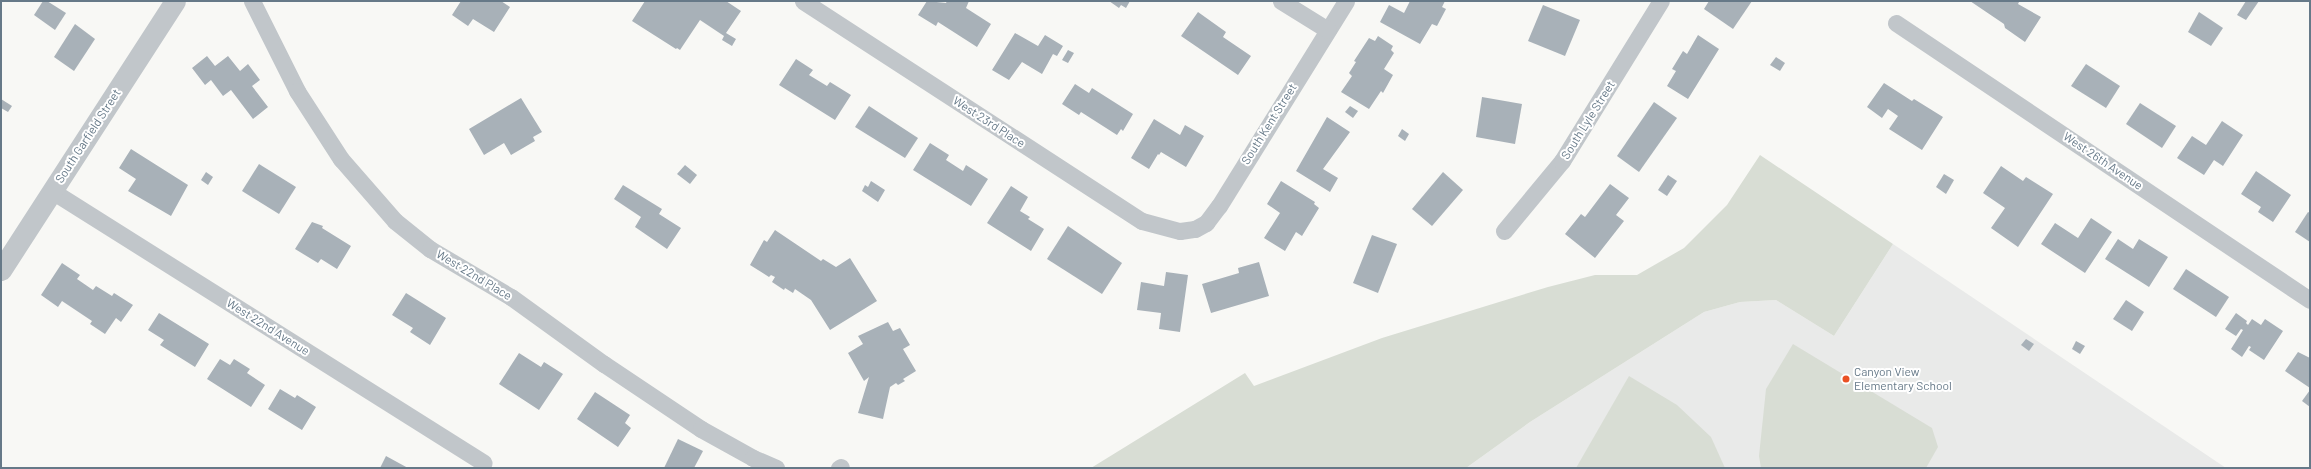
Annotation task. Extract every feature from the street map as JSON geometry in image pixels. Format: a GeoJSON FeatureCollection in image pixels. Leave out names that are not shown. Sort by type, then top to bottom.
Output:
{"type":"FeatureCollection","features":[{"type":"Feature","properties":{"kind":"street","name":"South Garfield Street"},"geometry":{"type":"LineString","coordinates":[[1,270],[175,1]]}},
{"type":"Feature","properties":{"kind":"street","name":"West 22nd Place"},"geometry":{"type":"LineString","coordinates":[[252,1],[297,90],[338,153],[395,221],[430,249],[511,297],[604,364],[701,429],[753,458],[776,468]]}},
{"type":"Feature","properties":{"kind":"street","name":"West 23rd Place"},"geometry":{"type":"LineString","coordinates":[[803,1],[1142,221],[1180,232]]}},
{"type":"Feature","properties":{"kind":"street"},"geometry":{"type":"LineString","coordinates":[[1282,1],[1328,30]]}},
{"type":"Feature","properties":{"kind":"street","name":"South Kent Street"},"geometry":{"type":"LineString","coordinates":[[1180,232],[1195,229],[1206,223],[1219,206],[1346,1]]}},
{"type":"Feature","properties":{"kind":"street","name":"South Lyle Street"},"geometry":{"type":"LineString","coordinates":[[1504,231],[1562,161],[1660,1]]}},
{"type":"Feature","properties":{"kind":"street","name":"West 26th Avenue"},"geometry":{"type":"LineString","coordinates":[[1896,23],[2310,300]]}},
{"type":"Feature","properties":{"kind":"street","name":"West 22nd Avenue"},"geometry":{"type":"LineString","coordinates":[[52,191],[484,463]]}},
{"type":"Feature","properties":{"kind":"shaded area"},"geometry":{"type":"Polygon","coordinates":[[[1760,155],[1893,244],[1834,336],[1776,300],[1740,302],[1704,312],[1530,422],[1466,468],[1091,468],[1245,373],[1254,386],[1382,338],[1548,287],[1595,275],[1637,275],[1684,248],[1727,205],[1760,155]]]}},
{"type":"Feature","properties":{"kind":"shaded area","name":"Canyon View Elementary School"},"geometry":{"type":"Polygon","coordinates":[[[1893,244],[2226,468],[1466,468],[1530,422],[1704,312],[1740,302],[1776,300],[1834,336],[1893,244]]]}},
{"type":"Feature","properties":{"kind":"shaded area"},"geometry":{"type":"Polygon","coordinates":[[[1793,344],[1932,428],[1938,447],[1926,468],[1761,468],[1759,456],[1766,389],[1793,344]]]}},
{"type":"Feature","properties":{"kind":"shaded area"},"geometry":{"type":"Polygon","coordinates":[[[1629,376],[1677,405],[1711,437],[1725,468],[1576,468],[1629,376]]]}},
{"type":"Feature","properties":{"kind":"building"},"geometry":{"type":"Polygon","coordinates":[[[43,1],[47,1],[66,13],[55,30],[34,15],[43,1]]]}},
{"type":"Feature","properties":{"kind":"building"},"geometry":{"type":"Polygon","coordinates":[[[461,1],[501,1],[510,7],[494,32],[473,19],[468,26],[452,15],[461,1]]]}},
{"type":"Feature","properties":{"kind":"building"},"geometry":{"type":"Polygon","coordinates":[[[645,1],[726,1],[741,11],[726,33],[736,39],[732,46],[722,40],[724,36],[700,20],[680,50],[677,48],[676,49],[632,21],[645,1]]]}},
{"type":"Feature","properties":{"kind":"building"},"geometry":{"type":"Polygon","coordinates":[[[927,1],[946,3],[947,1],[969,1],[966,8],[991,24],[977,47],[938,22],[936,26],[918,15],[927,1]]]}},
{"type":"Feature","properties":{"kind":"building"},"geometry":{"type":"Polygon","coordinates":[[[1109,1],[1130,1],[1126,8],[1121,5],[1119,8],[1109,1]]]}},
{"type":"Feature","properties":{"kind":"building"},"geometry":{"type":"Polygon","coordinates":[[[1410,1],[1445,1],[1442,7],[1446,9],[1437,26],[1432,24],[1420,44],[1380,22],[1389,5],[1404,13],[1410,1]]]}},
{"type":"Feature","properties":{"kind":"building"},"geometry":{"type":"Polygon","coordinates":[[[1709,1],[1752,1],[1733,29],[1704,9],[1709,1]]]}},
{"type":"Feature","properties":{"kind":"building"},"geometry":{"type":"Polygon","coordinates":[[[1970,1],[2017,1],[2019,2],[2018,4],[2041,17],[2025,42],[2005,28],[2004,24],[1970,1]]]}},
{"type":"Feature","properties":{"kind":"building"},"geometry":{"type":"Polygon","coordinates":[[[2246,1],[2259,1],[2246,20],[2237,15],[2246,1]]]}},
{"type":"Feature","properties":{"kind":"building"},"geometry":{"type":"Polygon","coordinates":[[[1543,5],[1580,20],[1565,56],[1528,41],[1543,5]]]}},
{"type":"Feature","properties":{"kind":"building"},"geometry":{"type":"Polygon","coordinates":[[[1198,12],[1226,32],[1223,37],[1251,56],[1238,75],[1181,36],[1198,12]]]}},
{"type":"Feature","properties":{"kind":"building"},"geometry":{"type":"Polygon","coordinates":[[[2199,12],[2223,28],[2211,46],[2188,32],[2199,12]]]}},
{"type":"Feature","properties":{"kind":"building"},"geometry":{"type":"Polygon","coordinates":[[[75,24],[95,39],[74,71],[54,57],[75,24]]]}},
{"type":"Feature","properties":{"kind":"building"},"geometry":{"type":"Polygon","coordinates":[[[1015,33],[1038,46],[1045,35],[1063,46],[1057,56],[1053,54],[1042,74],[1022,62],[1009,80],[992,70],[1015,33]]]}},
{"type":"Feature","properties":{"kind":"building"},"geometry":{"type":"Polygon","coordinates":[[[1698,35],[1719,49],[1688,99],[1667,86],[1676,71],[1672,69],[1683,51],[1687,54],[1698,35]]]}},
{"type":"Feature","properties":{"kind":"building"},"geometry":{"type":"Polygon","coordinates":[[[1378,36],[1393,46],[1391,50],[1394,53],[1384,69],[1393,75],[1383,93],[1381,91],[1369,109],[1341,92],[1352,76],[1349,73],[1356,62],[1354,61],[1369,38],[1375,41],[1378,36]]]}},
{"type":"Feature","properties":{"kind":"building"},"geometry":{"type":"Polygon","coordinates":[[[1068,50],[1074,53],[1068,63],[1062,60],[1068,50]]]}},
{"type":"Feature","properties":{"kind":"building"},"geometry":{"type":"Polygon","coordinates":[[[207,56],[215,66],[228,56],[240,71],[248,64],[260,80],[252,86],[268,107],[253,119],[231,90],[223,96],[211,80],[205,85],[192,68],[207,56]]]}},
{"type":"Feature","properties":{"kind":"building"},"geometry":{"type":"Polygon","coordinates":[[[1776,57],[1785,63],[1780,71],[1770,65],[1776,57]]]}},
{"type":"Feature","properties":{"kind":"building"},"geometry":{"type":"Polygon","coordinates":[[[796,59],[813,70],[809,75],[827,86],[830,82],[851,95],[835,120],[779,85],[796,59]]]}},
{"type":"Feature","properties":{"kind":"building"},"geometry":{"type":"Polygon","coordinates":[[[2086,64],[2120,86],[2106,108],[2071,86],[2086,64]]]}},
{"type":"Feature","properties":{"kind":"building"},"geometry":{"type":"Polygon","coordinates":[[[1884,83],[1912,101],[1914,99],[1943,117],[1922,150],[1889,129],[1898,116],[1888,109],[1882,118],[1867,107],[1884,83]]]}},
{"type":"Feature","properties":{"kind":"building"},"geometry":{"type":"Polygon","coordinates":[[[1075,84],[1089,93],[1092,88],[1133,114],[1123,131],[1121,129],[1117,135],[1081,112],[1079,115],[1062,104],[1075,84]]]}},
{"type":"Feature","properties":{"kind":"building"},"geometry":{"type":"Polygon","coordinates":[[[1482,97],[1522,104],[1515,144],[1476,137],[1482,97]]]}},
{"type":"Feature","properties":{"kind":"building"},"geometry":{"type":"Polygon","coordinates":[[[521,98],[542,132],[533,137],[535,141],[511,155],[504,143],[484,155],[469,129],[521,98]]]}},
{"type":"Feature","properties":{"kind":"building"},"geometry":{"type":"Polygon","coordinates":[[[1,99],[12,106],[8,112],[1,108],[1,99]]]}},
{"type":"Feature","properties":{"kind":"building"},"geometry":{"type":"Polygon","coordinates":[[[1654,102],[1677,118],[1639,172],[1617,156],[1654,102]]]}},
{"type":"Feature","properties":{"kind":"building"},"geometry":{"type":"Polygon","coordinates":[[[2140,103],[2176,126],[2162,148],[2126,124],[2140,103]]]}},
{"type":"Feature","properties":{"kind":"building"},"geometry":{"type":"Polygon","coordinates":[[[869,106],[918,138],[905,158],[855,127],[869,106]]]}},
{"type":"Feature","properties":{"kind":"building"},"geometry":{"type":"Polygon","coordinates":[[[1350,106],[1358,111],[1353,118],[1345,112],[1350,106]]]}},
{"type":"Feature","properties":{"kind":"building"},"geometry":{"type":"Polygon","coordinates":[[[1327,117],[1350,132],[1323,169],[1338,178],[1330,192],[1296,171],[1327,117]]]}},
{"type":"Feature","properties":{"kind":"building"},"geometry":{"type":"Polygon","coordinates":[[[1154,119],[1180,135],[1185,125],[1204,136],[1186,167],[1161,152],[1159,155],[1158,154],[1149,169],[1131,158],[1154,119]]]}},
{"type":"Feature","properties":{"kind":"building"},"geometry":{"type":"Polygon","coordinates":[[[2222,121],[2243,135],[2223,166],[2214,160],[2204,175],[2177,158],[2192,136],[2206,145],[2222,121]]]}},
{"type":"Feature","properties":{"kind":"building"},"geometry":{"type":"Polygon","coordinates":[[[1402,129],[1409,134],[1405,141],[1398,136],[1402,129]]]}},
{"type":"Feature","properties":{"kind":"building"},"geometry":{"type":"Polygon","coordinates":[[[930,143],[949,155],[946,160],[963,171],[966,165],[988,179],[971,206],[913,170],[930,143]]]}},
{"type":"Feature","properties":{"kind":"building"},"geometry":{"type":"Polygon","coordinates":[[[131,149],[188,185],[171,216],[128,191],[136,179],[119,168],[131,149]]]}},
{"type":"Feature","properties":{"kind":"building"},"geometry":{"type":"Polygon","coordinates":[[[259,164],[296,187],[279,214],[242,191],[259,164]]]}},
{"type":"Feature","properties":{"kind":"building"},"geometry":{"type":"Polygon","coordinates":[[[685,165],[697,175],[690,184],[677,174],[685,165]]]}},
{"type":"Feature","properties":{"kind":"building"},"geometry":{"type":"Polygon","coordinates":[[[2001,166],[2023,181],[2026,177],[2053,194],[2018,247],[1991,228],[2005,208],[1983,193],[2001,166]]]}},
{"type":"Feature","properties":{"kind":"building"},"geometry":{"type":"Polygon","coordinates":[[[2256,171],[2291,195],[2273,222],[2258,212],[2261,207],[2241,194],[2256,171]]]}},
{"type":"Feature","properties":{"kind":"building"},"geometry":{"type":"Polygon","coordinates":[[[206,172],[213,177],[208,185],[201,180],[206,172]]]}},
{"type":"Feature","properties":{"kind":"building"},"geometry":{"type":"Polygon","coordinates":[[[1443,172],[1463,190],[1432,226],[1412,209],[1443,172]]]}},
{"type":"Feature","properties":{"kind":"building"},"geometry":{"type":"Polygon","coordinates":[[[1944,174],[1954,180],[1946,194],[1936,187],[1944,174]]]}},
{"type":"Feature","properties":{"kind":"building"},"geometry":{"type":"Polygon","coordinates":[[[1668,175],[1677,181],[1667,196],[1658,190],[1668,175]]]}},
{"type":"Feature","properties":{"kind":"building"},"geometry":{"type":"Polygon","coordinates":[[[871,181],[885,190],[878,202],[862,191],[865,185],[868,187],[871,181]]]}},
{"type":"Feature","properties":{"kind":"building"},"geometry":{"type":"Polygon","coordinates":[[[1281,181],[1315,202],[1314,204],[1319,208],[1302,236],[1296,232],[1285,251],[1264,238],[1280,213],[1267,204],[1281,181]]]}},
{"type":"Feature","properties":{"kind":"building"},"geometry":{"type":"Polygon","coordinates":[[[1610,184],[1629,198],[1616,215],[1624,221],[1595,258],[1565,234],[1581,214],[1585,217],[1610,184]]]}},
{"type":"Feature","properties":{"kind":"building"},"geometry":{"type":"Polygon","coordinates":[[[623,185],[662,209],[659,214],[681,228],[667,249],[635,227],[641,217],[614,199],[623,185]]]}},
{"type":"Feature","properties":{"kind":"building"},"geometry":{"type":"Polygon","coordinates":[[[1011,186],[1028,197],[1020,211],[1030,217],[1028,219],[1044,229],[1031,251],[987,223],[1011,186]]]}},
{"type":"Feature","properties":{"kind":"building"},"geometry":{"type":"Polygon","coordinates":[[[2308,212],[2310,213],[2310,242],[2295,232],[2308,212]]]}},
{"type":"Feature","properties":{"kind":"building"},"geometry":{"type":"Polygon","coordinates":[[[2091,218],[2112,232],[2085,273],[2041,244],[2055,223],[2078,238],[2091,218]]]}},
{"type":"Feature","properties":{"kind":"building"},"geometry":{"type":"Polygon","coordinates":[[[312,222],[323,226],[322,228],[351,246],[337,269],[321,259],[318,263],[295,249],[312,222]]]}},
{"type":"Feature","properties":{"kind":"building"},"geometry":{"type":"Polygon","coordinates":[[[1068,226],[1122,263],[1102,294],[1047,259],[1068,226]]]}},
{"type":"Feature","properties":{"kind":"building"},"geometry":{"type":"Polygon","coordinates":[[[775,230],[821,261],[823,259],[836,267],[850,258],[877,301],[830,330],[811,300],[795,289],[793,293],[785,288],[784,290],[772,282],[775,277],[771,275],[769,277],[750,265],[764,240],[767,242],[775,230]]]}},
{"type":"Feature","properties":{"kind":"building"},"geometry":{"type":"Polygon","coordinates":[[[1372,235],[1397,244],[1378,293],[1353,283],[1372,235]]]}},
{"type":"Feature","properties":{"kind":"building"},"geometry":{"type":"Polygon","coordinates":[[[2118,239],[2133,249],[2139,239],[2168,257],[2149,287],[2105,259],[2118,239]]]}},
{"type":"Feature","properties":{"kind":"building"},"geometry":{"type":"Polygon","coordinates":[[[1259,262],[1269,296],[1211,313],[1202,284],[1239,273],[1238,268],[1259,262]]]}},
{"type":"Feature","properties":{"kind":"building"},"geometry":{"type":"Polygon","coordinates":[[[62,263],[80,275],[77,279],[93,290],[96,286],[112,296],[114,293],[133,305],[121,322],[116,318],[105,334],[90,324],[92,321],[62,301],[58,307],[41,295],[62,263]]]}},
{"type":"Feature","properties":{"kind":"building"},"geometry":{"type":"Polygon","coordinates":[[[2186,269],[2229,297],[2216,317],[2173,289],[2186,269]]]}},
{"type":"Feature","properties":{"kind":"building"},"geometry":{"type":"Polygon","coordinates":[[[1166,272],[1188,275],[1180,332],[1159,329],[1161,313],[1137,310],[1141,282],[1164,286],[1166,272]]]}},
{"type":"Feature","properties":{"kind":"building"},"geometry":{"type":"Polygon","coordinates":[[[406,293],[446,318],[430,345],[410,332],[413,328],[392,315],[406,293]]]}},
{"type":"Feature","properties":{"kind":"building"},"geometry":{"type":"Polygon","coordinates":[[[2126,300],[2144,312],[2132,331],[2113,319],[2126,300]]]}},
{"type":"Feature","properties":{"kind":"building"},"geometry":{"type":"Polygon","coordinates":[[[159,313],[209,344],[195,367],[160,345],[164,340],[148,330],[159,313]]]}},
{"type":"Feature","properties":{"kind":"building"},"geometry":{"type":"Polygon","coordinates":[[[2236,313],[2247,321],[2246,323],[2248,325],[2252,319],[2261,325],[2265,319],[2283,331],[2264,360],[2249,350],[2251,347],[2249,346],[2242,357],[2231,349],[2243,330],[2241,329],[2236,336],[2225,329],[2236,313]]]}},
{"type":"Feature","properties":{"kind":"building"},"geometry":{"type":"Polygon","coordinates":[[[888,322],[893,331],[900,328],[910,345],[903,349],[916,371],[903,379],[905,381],[898,385],[896,383],[890,387],[883,419],[858,413],[869,377],[864,381],[848,353],[863,344],[858,336],[888,322]]]}},
{"type":"Feature","properties":{"kind":"building"},"geometry":{"type":"Polygon","coordinates":[[[2026,339],[2034,344],[2029,351],[2021,345],[2026,339]]]}},
{"type":"Feature","properties":{"kind":"building"},"geometry":{"type":"Polygon","coordinates":[[[2076,341],[2085,346],[2080,354],[2072,349],[2076,341]]]}},
{"type":"Feature","properties":{"kind":"building"},"geometry":{"type":"Polygon","coordinates":[[[2298,352],[2310,358],[2310,388],[2285,371],[2298,352]]]}},
{"type":"Feature","properties":{"kind":"building"},"geometry":{"type":"Polygon","coordinates":[[[519,353],[541,367],[544,362],[563,374],[539,410],[499,384],[519,353]]]}},
{"type":"Feature","properties":{"kind":"building"},"geometry":{"type":"Polygon","coordinates":[[[220,359],[230,365],[234,359],[250,369],[247,373],[265,385],[251,407],[207,379],[220,359]]]}},
{"type":"Feature","properties":{"kind":"building"},"geometry":{"type":"Polygon","coordinates":[[[280,389],[295,398],[297,395],[316,407],[302,430],[268,409],[280,389]]]}},
{"type":"Feature","properties":{"kind":"building"},"geometry":{"type":"Polygon","coordinates":[[[2310,390],[2310,407],[2302,401],[2310,390]]]}},
{"type":"Feature","properties":{"kind":"building"},"geometry":{"type":"Polygon","coordinates":[[[595,392],[630,415],[625,423],[631,428],[618,447],[577,419],[595,392]]]}},
{"type":"Feature","properties":{"kind":"building"},"geometry":{"type":"Polygon","coordinates":[[[678,439],[703,451],[694,468],[664,468],[678,439]]]}},
{"type":"Feature","properties":{"kind":"building"},"geometry":{"type":"Polygon","coordinates":[[[386,456],[408,468],[380,468],[386,456]]]}},
{"type":"Feature","properties":{"kind":"place","name":"Canyon View Elementary School"},"geometry":{"type":"Point","coordinates":[1846,379]}}]}
